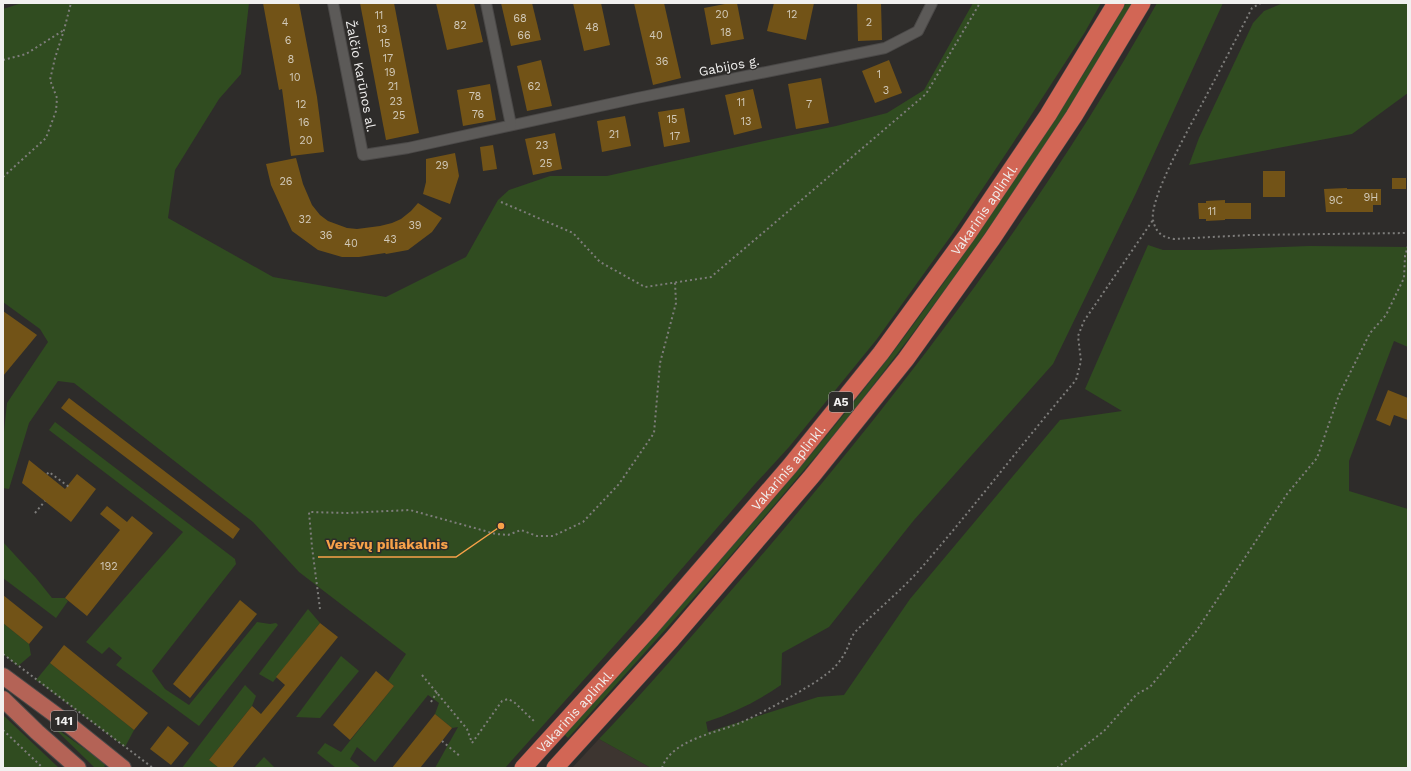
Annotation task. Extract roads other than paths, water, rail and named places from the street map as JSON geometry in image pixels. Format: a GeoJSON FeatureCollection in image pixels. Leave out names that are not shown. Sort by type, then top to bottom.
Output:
{"type":"FeatureCollection","features":[{"type":"Feature","properties":{"kind":"highway","name":"Vakarinis aplinkl."},"geometry":{"type":"LineString","coordinates":[[523,768],[651,627],[790,466],[881,352],[967,235],[1044,121],[1116,3]]}},
{"type":"Feature","properties":{"kind":"highway","name":"Vakarinis aplinkl."},"geometry":{"type":"LineString","coordinates":[[555,768],[672,639],[812,476],[906,359],[992,239],[1074,116],[1142,3]]}},
{"type":"Feature","properties":{"kind":"main road","name":"141"},"geometry":{"type":"LineString","coordinates":[[3,676],[72,727],[123,768]]}},
{"type":"Feature","properties":{"kind":"main road","name":"141"},"geometry":{"type":"LineString","coordinates":[[3,699],[37,732],[78,768]]}},
{"type":"Feature","properties":{"kind":"street","name":"Žalčio Karūnos al."},"geometry":{"type":"LineString","coordinates":[[333,3],[363,155]]}},
{"type":"Feature","properties":{"kind":"street"},"geometry":{"type":"LineString","coordinates":[[486,3],[512,125]]}},
{"type":"Feature","properties":{"kind":"street","name":"Gabijos g."},"geometry":{"type":"LineString","coordinates":[[363,155],[408,148],[637,98],[885,48],[918,31],[932,3]]}},
{"type":"Feature","properties":{"kind":"place","name":"Veršvų piliakalnis"},"geometry":{"type":"Point","coordinates":[501,526]}}]}
